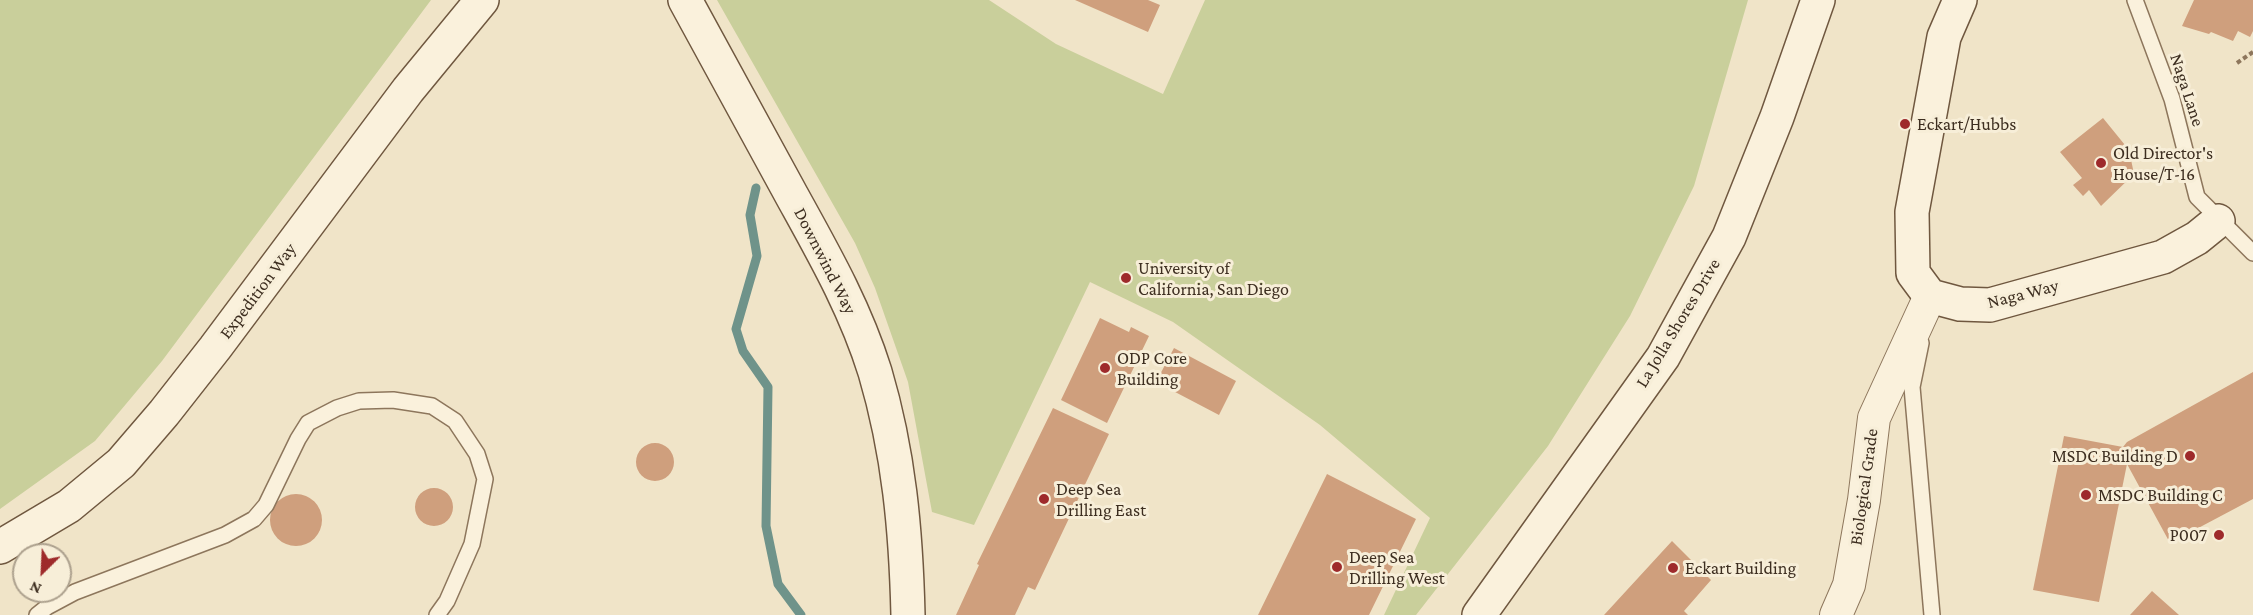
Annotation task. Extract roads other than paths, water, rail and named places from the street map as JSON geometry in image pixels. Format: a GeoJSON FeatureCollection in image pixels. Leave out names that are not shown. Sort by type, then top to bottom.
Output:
{"type":"FeatureCollection","features":[{"type":"Feature","properties":{"kind":"street","name":"Expedition Way"},"geometry":{"type":"LineString","coordinates":[[0,547],[69,506],[121,463],[215,348],[408,90],[482,0]]}},
{"type":"Feature","properties":{"kind":"street","name":"Downwind Way"},"geometry":{"type":"LineString","coordinates":[[684,0],[847,296],[874,370],[888,421],[901,488],[906,541],[908,615]]}},
{"type":"Feature","properties":{"kind":"street","name":"La Jolla Shores Drive"},"geometry":{"type":"LineString","coordinates":[[1479,615],[1663,357],[1729,237],[1777,117],[1818,0]]}},
{"type":"Feature","properties":{"kind":"street"},"geometry":{"type":"LineString","coordinates":[[1930,296],[1913,273],[1912,212],[1944,38],[1960,0]]}},
{"type":"Feature","properties":{"kind":"street","name":"Naga Way"},"geometry":{"type":"LineString","coordinates":[[1930,296],[1960,304],[1990,305],[2163,257],[2197,238],[2218,221]]}},
{"type":"Feature","properties":{"kind":"street","name":"Biological Grade"},"geometry":{"type":"LineString","coordinates":[[1836,615],[1849,585],[1864,500],[1874,418],[1930,296]]}},
{"type":"Feature","properties":{"kind":"lane","name":"Naga Lane"},"geometry":{"type":"LineString","coordinates":[[2135,0],[2172,99],[2197,197],[2218,221]]}},
{"type":"Feature","properties":{"kind":"lane"},"geometry":{"type":"LineString","coordinates":[[2218,221],[2253,254]]}},
{"type":"Feature","properties":{"kind":"lane"},"geometry":{"type":"LineString","coordinates":[[1930,296],[1912,387],[1932,615]]}},
{"type":"Feature","properties":{"kind":"lane"},"geometry":{"type":"LineString","coordinates":[[37,615],[75,592],[225,535],[254,519],[266,505],[308,423],[337,408],[359,401],[393,400],[432,406],[455,421],[477,454],[485,479],[472,543],[447,601],[437,615]]}},
{"type":"Feature","properties":{"kind":"waterway"},"geometry":{"type":"LineString","coordinates":[[756,188],[750,215],[757,256],[736,329],[743,351],[768,387],[766,526],[778,584],[801,615]]}},
{"type":"Feature","properties":{"kind":"place","name":"Eckart/Hubbs"},"geometry":{"type":"Point","coordinates":[1905,124]}},
{"type":"Feature","properties":{"kind":"place","name":"Old Director's House/T-16"},"geometry":{"type":"Point","coordinates":[2101,163]}},
{"type":"Feature","properties":{"kind":"place","name":"University of California, San Diego"},"geometry":{"type":"Point","coordinates":[1126,278]}},
{"type":"Feature","properties":{"kind":"place","name":"ODP Core Building"},"geometry":{"type":"Point","coordinates":[1105,368]}},
{"type":"Feature","properties":{"kind":"place","name":"MSDC Building D"},"geometry":{"type":"Point","coordinates":[2190,456]}},
{"type":"Feature","properties":{"kind":"place","name":"MSDC Building C"},"geometry":{"type":"Point","coordinates":[2086,495]}},
{"type":"Feature","properties":{"kind":"place","name":"Deep Sea Drilling East"},"geometry":{"type":"Point","coordinates":[1044,499]}},
{"type":"Feature","properties":{"kind":"place","name":"P007"},"geometry":{"type":"Point","coordinates":[2219,535]}},
{"type":"Feature","properties":{"kind":"place","name":"Deep Sea Drilling West"},"geometry":{"type":"Point","coordinates":[1337,567]}},
{"type":"Feature","properties":{"kind":"place","name":"Eckart Building"},"geometry":{"type":"Point","coordinates":[1673,568]}}]}
